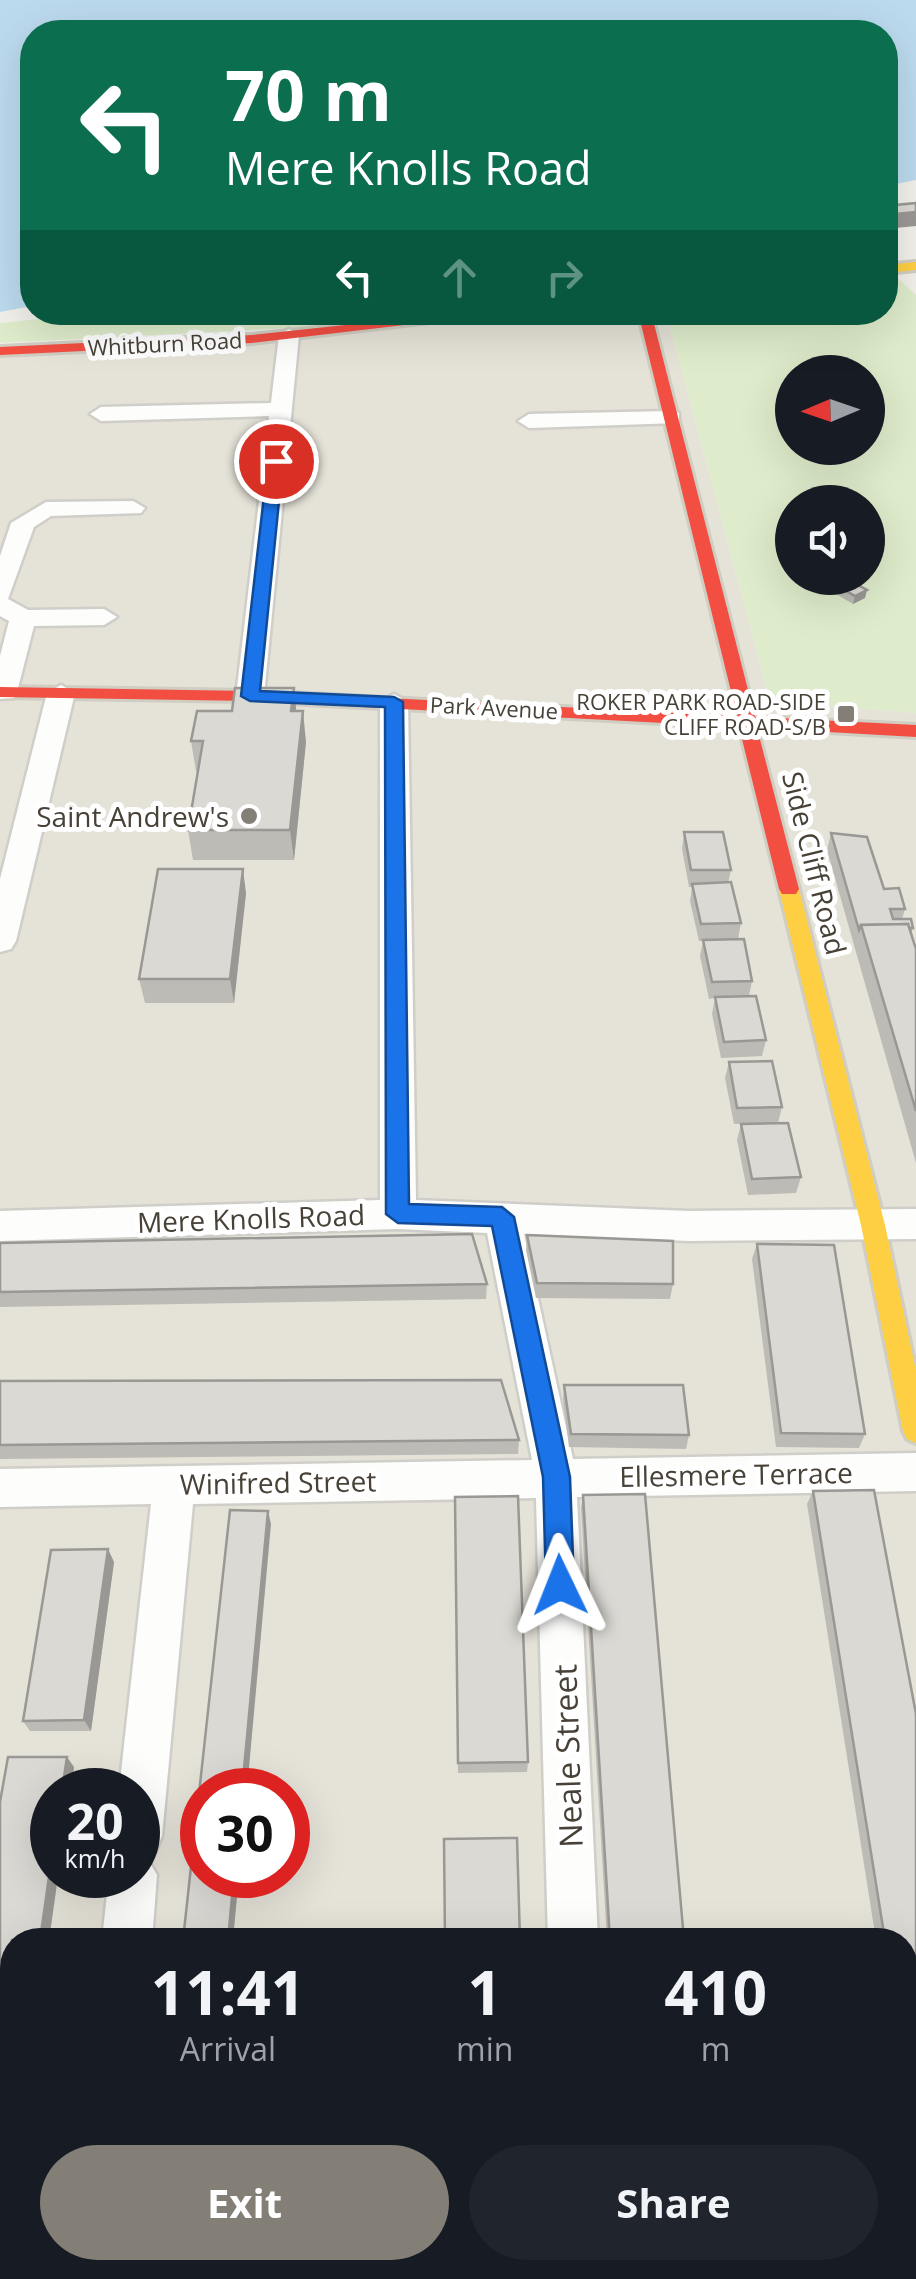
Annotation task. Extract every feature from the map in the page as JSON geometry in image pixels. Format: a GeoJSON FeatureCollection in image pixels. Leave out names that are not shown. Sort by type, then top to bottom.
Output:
{"type":"FeatureCollection","features":[{"type":"Feature","properties":{"kind":"street","name":"Whitburn Road"},"geometry":{"type":"LineString","coordinates":[[0,352],[289,335],[384,325]]}},
{"type":"Feature","properties":{"kind":"street","name":"Side Cliff Road"},"geometry":{"type":"LineString","coordinates":[[647,325],[873,1225],[916,1431]]}},
{"type":"Feature","properties":{"kind":"street"},"geometry":{"type":"LineString","coordinates":[[250,696],[289,335]]}},
{"type":"Feature","properties":{"kind":"street"},"geometry":{"type":"LineString","coordinates":[[102,414],[282,409]]}},
{"type":"Feature","properties":{"kind":"street"},"geometry":{"type":"LineString","coordinates":[[529,421],[671,418]]}},
{"type":"Feature","properties":{"kind":"street"},"geometry":{"type":"LineString","coordinates":[[0,594],[23,523],[46,510],[133,508]]}},
{"type":"Feature","properties":{"kind":"street"},"geometry":{"type":"LineString","coordinates":[[2,692],[11,611],[104,617]]}},
{"type":"Feature","properties":{"kind":"street","name":"Park Avenue"},"geometry":{"type":"LineString","coordinates":[[2,692],[394,702],[916,731]]}},
{"type":"Feature","properties":{"kind":"street"},"geometry":{"type":"LineString","coordinates":[[0,941],[8,880],[61,692]]}},
{"type":"Feature","properties":{"kind":"street"},"geometry":{"type":"LineString","coordinates":[[394,702],[398,1214]]}},
{"type":"Feature","properties":{"kind":"street","name":"Mere Knolls Road"},"geometry":{"type":"LineString","coordinates":[[0,1226],[398,1214],[689,1226],[873,1225]]}},
{"type":"Feature","properties":{"kind":"street","name":"Neale Street"},"geometry":{"type":"LineString","coordinates":[[502,1217],[556,1477],[574,1928]]}},
{"type":"Feature","properties":{"kind":"street"},"geometry":{"type":"LineString","coordinates":[[873,1225],[916,1224]]}},
{"type":"Feature","properties":{"kind":"street","name":"Ellesmere Terrace"},"geometry":{"type":"LineString","coordinates":[[556,1477],[916,1472]]}},
{"type":"Feature","properties":{"kind":"street","name":"Winifred Street"},"geometry":{"type":"LineString","coordinates":[[0,1488],[556,1477]]}},
{"type":"Feature","properties":{"kind":"street"},"geometry":{"type":"LineString","coordinates":[[145,1768],[174,1484]]}},
{"type":"Feature","properties":{"kind":"street"},"geometry":{"type":"LineString","coordinates":[[127,1928],[131,1898]]}},
{"type":"Feature","properties":{"kind":"shaded area"},"geometry":{"type":"Polygon","coordinates":[[[348,325],[670,325],[770,701],[916,713],[916,1928],[0,1928],[0,351],[348,325]]]}},
{"type":"Feature","properties":{"kind":"green space"},"geometry":{"type":"Polygon","coordinates":[[[898,279],[916,295],[916,713],[770,701],[670,325],[898,325],[898,279]]]}},
{"type":"Feature","properties":{"kind":"green space"},"geometry":{"type":"Polygon","coordinates":[[[20,321],[20,325],[321,325],[0,343],[0,323],[20,321]]]}},
{"type":"Feature","properties":{"kind":"water"},"geometry":{"type":"Polygon","coordinates":[[[0,0],[916,0],[916,180],[898,183],[898,20],[20,20],[20,308],[0,312],[0,0]]]}},
{"type":"Feature","properties":{"kind":"building"},"geometry":{"type":"Polygon","coordinates":[[[916,203],[916,212],[898,214],[898,205],[916,203]]]}},
{"type":"Feature","properties":{"kind":"building","name":"Saint Andrew's"},"geometry":{"type":"Polygon","coordinates":[[[235,688],[294,688],[291,711],[303,711],[290,830],[188,830],[203,741],[191,741],[197,711],[232,711],[235,688]]]}},
{"type":"Feature","properties":{"kind":"building"},"geometry":{"type":"Polygon","coordinates":[[[684,832],[723,832],[731,870],[691,870],[684,832]]]}},
{"type":"Feature","properties":{"kind":"building"},"geometry":{"type":"Polygon","coordinates":[[[831,833],[867,837],[884,889],[899,888],[905,909],[890,909],[893,919],[911,919],[913,928],[908,924],[861,925],[859,930],[831,833]]]}},
{"type":"Feature","properties":{"kind":"building"},"geometry":{"type":"Polygon","coordinates":[[[158,869],[243,869],[230,979],[139,979],[158,869]]]}},
{"type":"Feature","properties":{"kind":"building"},"geometry":{"type":"Polygon","coordinates":[[[731,882],[741,923],[701,924],[692,884],[731,882]]]}},
{"type":"Feature","properties":{"kind":"building"},"geometry":{"type":"Polygon","coordinates":[[[908,924],[916,949],[916,1111],[861,925],[908,924]]]}},
{"type":"Feature","properties":{"kind":"building"},"geometry":{"type":"Polygon","coordinates":[[[744,939],[752,981],[712,982],[703,940],[744,939]]]}},
{"type":"Feature","properties":{"kind":"building"},"geometry":{"type":"Polygon","coordinates":[[[756,996],[766,1040],[724,1042],[715,997],[756,996]]]}},
{"type":"Feature","properties":{"kind":"building"},"geometry":{"type":"Polygon","coordinates":[[[772,1061],[782,1107],[737,1108],[729,1062],[772,1061]]]}},
{"type":"Feature","properties":{"kind":"building"},"geometry":{"type":"Polygon","coordinates":[[[788,1123],[801,1177],[752,1179],[741,1124],[788,1123]]]}},
{"type":"Feature","properties":{"kind":"building"},"geometry":{"type":"Polygon","coordinates":[[[472,1234],[487,1284],[0,1292],[0,1243],[472,1234]]]}},
{"type":"Feature","properties":{"kind":"building"},"geometry":{"type":"Polygon","coordinates":[[[527,1235],[673,1241],[673,1284],[537,1283],[527,1235]]]}},
{"type":"Feature","properties":{"kind":"building"},"geometry":{"type":"Polygon","coordinates":[[[757,1244],[834,1245],[865,1434],[781,1433],[757,1244]]]}},
{"type":"Feature","properties":{"kind":"building"},"geometry":{"type":"Polygon","coordinates":[[[501,1380],[519,1440],[0,1445],[0,1381],[501,1380]]]}},
{"type":"Feature","properties":{"kind":"building"},"geometry":{"type":"Polygon","coordinates":[[[564,1385],[683,1385],[689,1435],[571,1434],[564,1385]]]}},
{"type":"Feature","properties":{"kind":"building"},"geometry":{"type":"Polygon","coordinates":[[[874,1490],[916,1714],[916,1928],[883,1928],[813,1491],[874,1490]]]}},
{"type":"Feature","properties":{"kind":"building"},"geometry":{"type":"Polygon","coordinates":[[[645,1494],[683,1928],[609,1928],[583,1495],[645,1494]]]}},
{"type":"Feature","properties":{"kind":"building"},"geometry":{"type":"Polygon","coordinates":[[[518,1496],[528,1762],[458,1763],[455,1497],[518,1496]]]}},
{"type":"Feature","properties":{"kind":"building"},"geometry":{"type":"Polygon","coordinates":[[[230,1510],[268,1511],[244,1768],[202,1768],[230,1510]]]}},
{"type":"Feature","properties":{"kind":"building"},"geometry":{"type":"Polygon","coordinates":[[[108,1549],[84,1720],[23,1721],[51,1550],[108,1549]]]}},
{"type":"Feature","properties":{"kind":"building"},"geometry":{"type":"Polygon","coordinates":[[[8,1757],[67,1757],[65,1768],[30,1768],[30,1898],[46,1898],[42,1928],[0,1928],[0,1802],[8,1757]]]}},
{"type":"Feature","properties":{"kind":"building"},"geometry":{"type":"Polygon","coordinates":[[[517,1838],[520,1928],[445,1928],[444,1839],[517,1838]]]}},
{"type":"Feature","properties":{"kind":"building"},"geometry":{"type":"Polygon","coordinates":[[[188,1898],[232,1898],[229,1928],[184,1928],[188,1898]]]}},
{"type":"Feature","properties":{"kind":"traffic: slow"},"geometry":{"type":"LineString","coordinates":[[898,268],[916,266]]}},
{"type":"Feature","properties":{"kind":"traffic: slow"},"geometry":{"type":"LineString","coordinates":[[789,889],[873,1225],[916,1431]]}},
{"type":"Feature","properties":{"kind":"traffic: jam"},"geometry":{"type":"LineString","coordinates":[[0,351],[252,339],[385,325]]}},
{"type":"Feature","properties":{"kind":"traffic: jam"},"geometry":{"type":"LineString","coordinates":[[647,325],[789,889]]}},
{"type":"Feature","properties":{"kind":"traffic: jam"},"geometry":{"type":"LineString","coordinates":[[0,692],[250,696],[916,731]]}},
{"type":"Feature","properties":{"kind":"place","name":"ROKER PARK ROAD-SIDE CLIFF ROAD-S/B"},"geometry":{"type":"Point","coordinates":[846,714]}},
{"type":"Feature","properties":{"kind":"place","name":"Saint Andrew's"},"geometry":{"type":"Point","coordinates":[249,816]}},
{"type":"Feature","properties":{"kind":"route"},"geometry":{"type":"LineString","coordinates":[[276,461],[250,696],[394,702],[398,1214],[502,1217],[556,1477],[560,1585]]}}]}
